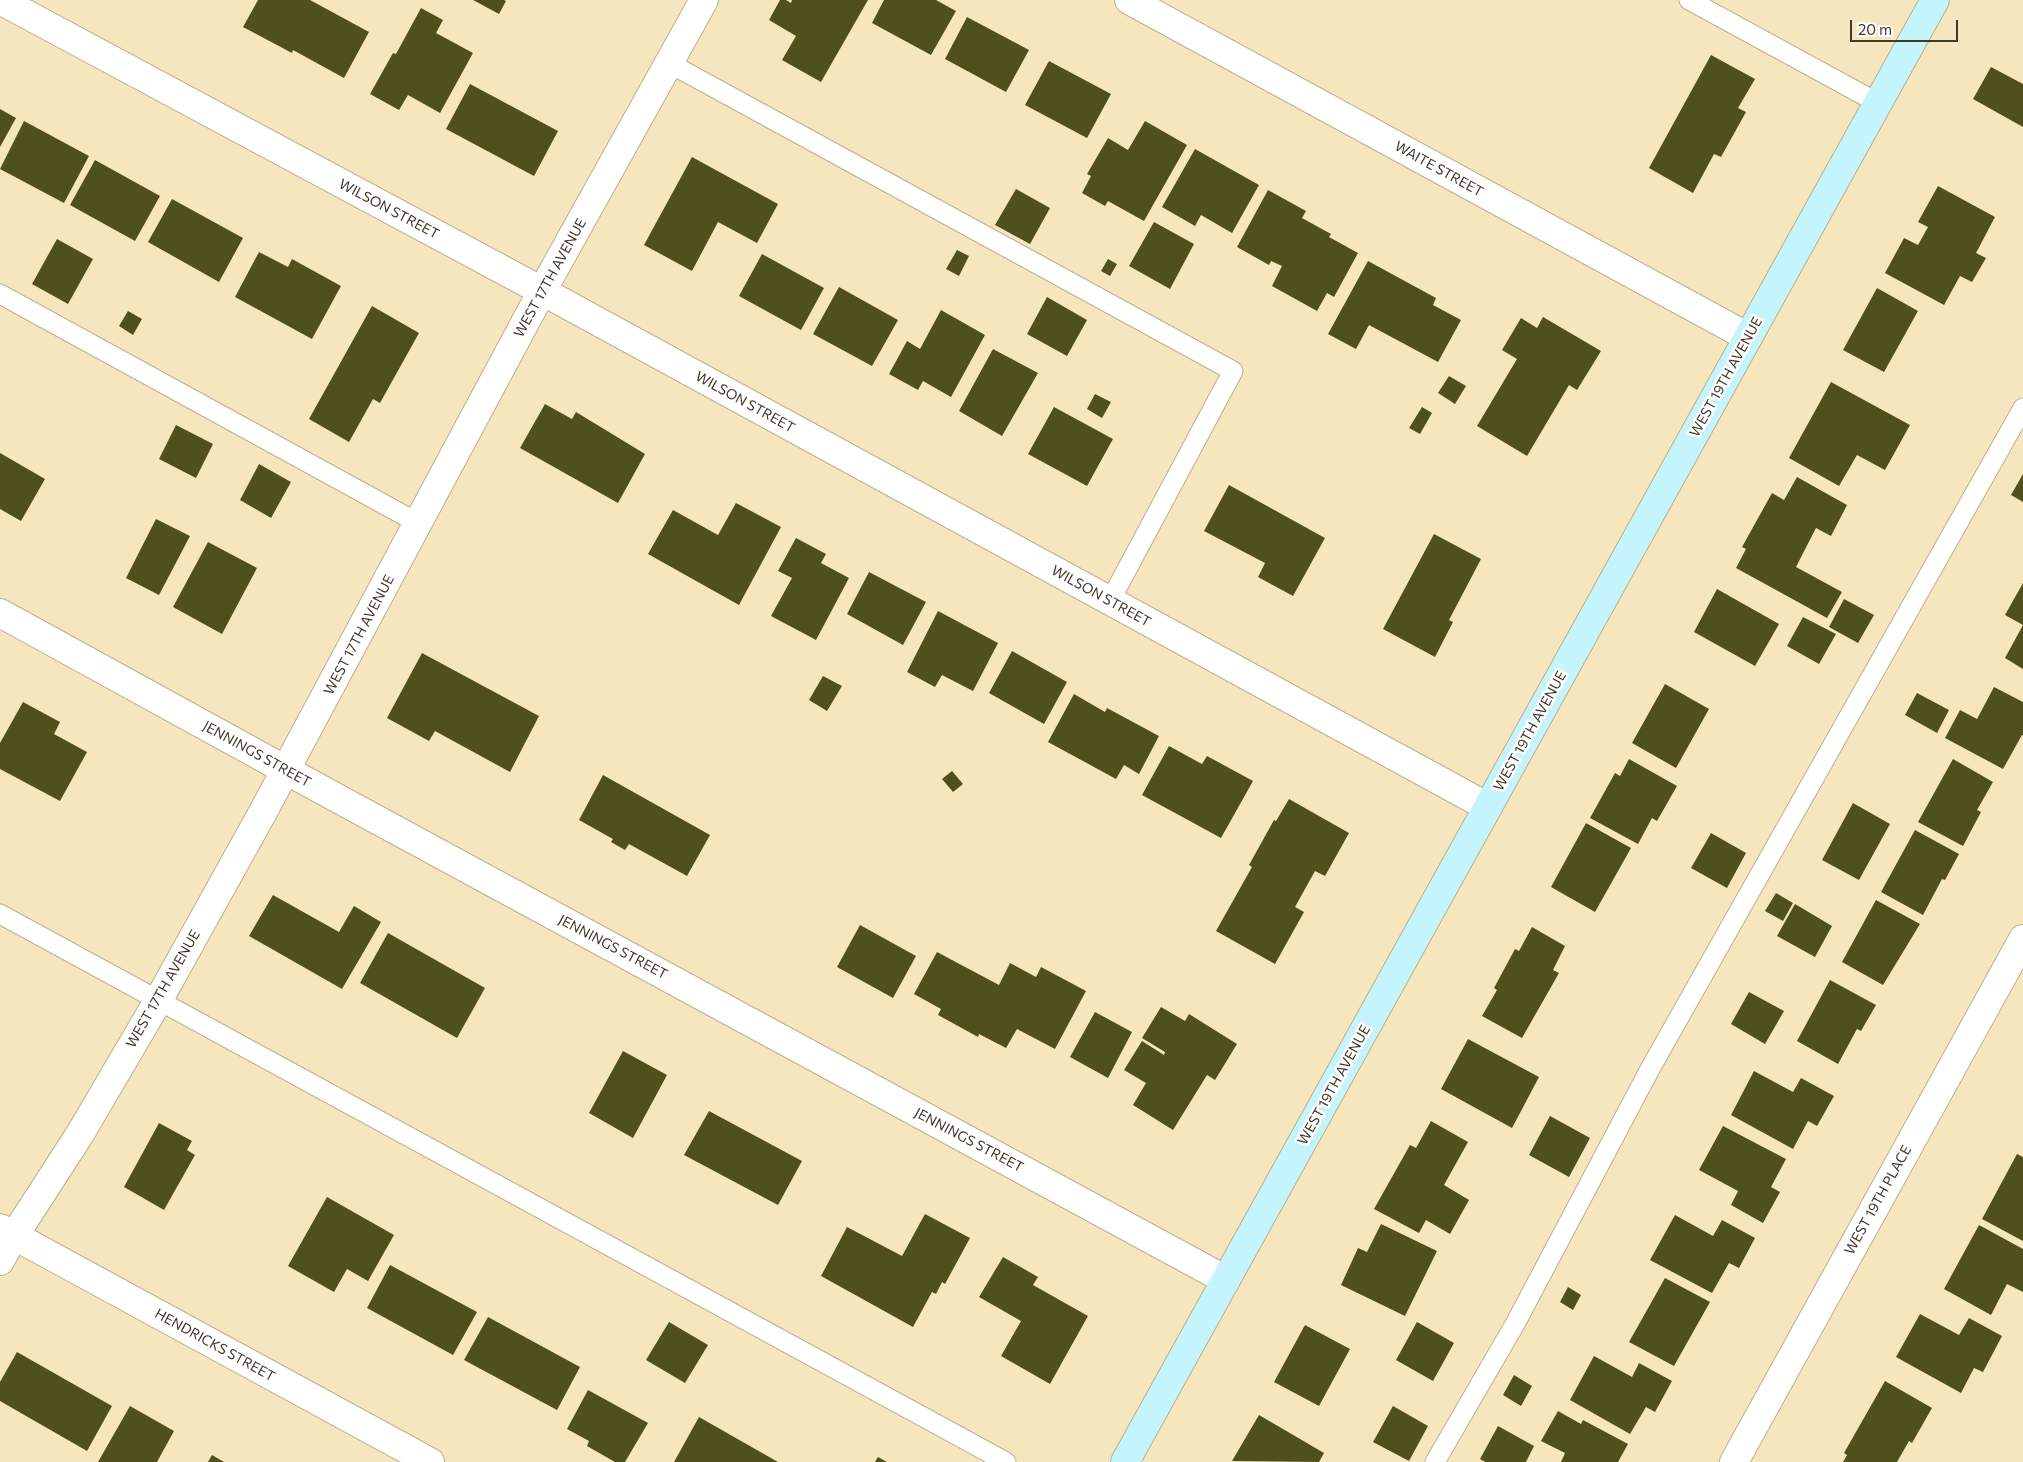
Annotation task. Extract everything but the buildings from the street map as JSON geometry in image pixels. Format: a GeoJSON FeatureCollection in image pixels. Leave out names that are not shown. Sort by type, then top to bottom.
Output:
{"type":"FeatureCollection","features":[{"type":"Feature","properties":{"kind":"street","name":"WILSON STREET"},"geometry":{"type":"LineString","coordinates":[[0,0],[542,291],[1488,807]]}},
{"type":"Feature","properties":{"kind":"street","name":"WEST 17TH AVENUE"},"geometry":{"type":"LineString","coordinates":[[0,1261],[7,1232],[80,1134],[158,1001],[287,770],[542,291],[704,0]]}},
{"type":"Feature","properties":{"kind":"street","name":"WAITE STREET"},"geometry":{"type":"LineString","coordinates":[[1129,0],[1748,337]]}},
{"type":"Feature","properties":{"kind":"street","name":"WEST 19TH AVENUE"},"geometry":{"type":"LineString","coordinates":[[1125,1462],[1935,0]]}},
{"type":"Feature","properties":{"kind":"street","name":"JENNINGS STREET"},"geometry":{"type":"LineString","coordinates":[[0,613],[1226,1280]]}},
{"type":"Feature","properties":{"kind":"street","name":"WEST 19TH PLACE"},"geometry":{"type":"LineString","coordinates":[[1734,1462],[2023,939]]}},
{"type":"Feature","properties":{"kind":"street","name":"HENDRICKS STREET"},"geometry":{"type":"LineString","coordinates":[[7,1232],[430,1462]]}},
{"type":"Feature","properties":{"kind":"lane"},"geometry":{"type":"LineString","coordinates":[[1689,0],[1878,103]]}},
{"type":"Feature","properties":{"kind":"lane"},"geometry":{"type":"LineString","coordinates":[[669,63],[1233,371],[1110,601]]}},
{"type":"Feature","properties":{"kind":"lane"},"geometry":{"type":"LineString","coordinates":[[0,294],[418,523]]}},
{"type":"Feature","properties":{"kind":"lane"},"geometry":{"type":"LineString","coordinates":[[1435,1462],[1515,1324],[1659,1052],[2023,408]]}},
{"type":"Feature","properties":{"kind":"lane"},"geometry":{"type":"LineString","coordinates":[[0,914],[1006,1462]]}}]}
